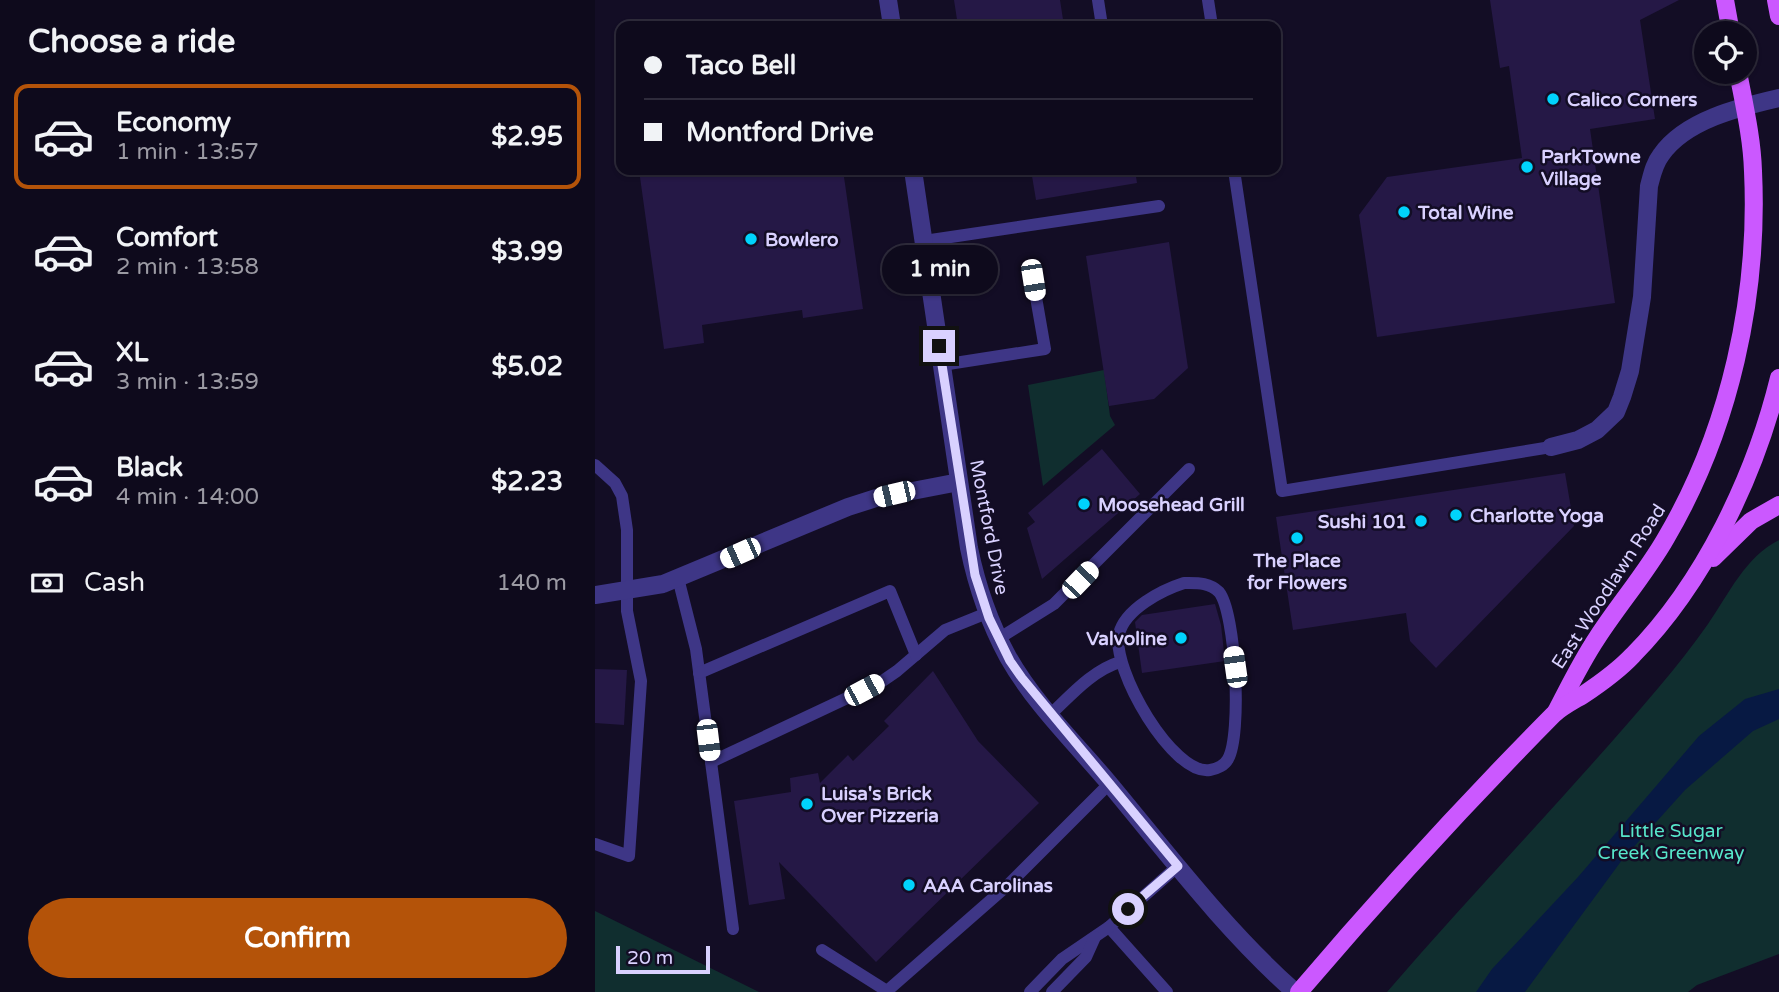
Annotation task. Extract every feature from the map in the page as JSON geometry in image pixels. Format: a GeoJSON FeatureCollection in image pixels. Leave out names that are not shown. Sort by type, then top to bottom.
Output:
{"type":"FeatureCollection","features":[{"type":"Feature","properties":{"kind":"main road"},"geometry":{"type":"LineString","coordinates":[[1725,0],[1729,21]]}},
{"type":"Feature","properties":{"kind":"main road"},"geometry":{"type":"LineString","coordinates":[[1776,0],[1779,16]]}},
{"type":"Feature","properties":{"kind":"main road","name":"East Woodlawn Road"},"geometry":{"type":"LineString","coordinates":[[1556,712],[1585,658],[1650,562],[1686,502],[1721,410],[1745,314],[1751,261],[1753,171],[1740,84]]}},
{"type":"Feature","properties":{"kind":"main road","name":"East Woodlawn Road"},"geometry":{"type":"LineString","coordinates":[[1297,992],[1358,922],[1556,712],[1608,679],[1653,634],[1692,581],[1712,548],[1762,441],[1779,378]]}},
{"type":"Feature","properties":{"kind":"main road"},"geometry":{"type":"LineString","coordinates":[[1692,581],[1751,521],[1779,505]]}},
{"type":"Feature","properties":{"kind":"street"},"geometry":{"type":"LineString","coordinates":[[888,0],[891,21]]}},
{"type":"Feature","properties":{"kind":"street"},"geometry":{"type":"LineString","coordinates":[[1551,447],[1579,440],[1597,430],[1616,411],[1622,397],[1632,360],[1642,297],[1649,186],[1653,168],[1660,156],[1667,147],[1701,123],[1744,106],[1779,98]]}},
{"type":"Feature","properties":{"kind":"street","name":"Montford Drive"},"geometry":{"type":"LineString","coordinates":[[914,175],[975,575],[998,639],[1022,678],[1178,866],[1240,938],[1297,992]]}},
{"type":"Feature","properties":{"kind":"street"},"geometry":{"type":"LineString","coordinates":[[595,595],[627,591],[678,578],[848,507],[876,498],[959,482]]}},
{"type":"Feature","properties":{"kind":"lane"},"geometry":{"type":"LineString","coordinates":[[1098,0],[1101,21]]}},
{"type":"Feature","properties":{"kind":"lane"},"geometry":{"type":"LineString","coordinates":[[1208,0],[1211,21]]}},
{"type":"Feature","properties":{"kind":"lane"},"geometry":{"type":"LineString","coordinates":[[1235,175],[1282,492],[1551,447]]}},
{"type":"Feature","properties":{"kind":"lane"},"geometry":{"type":"LineString","coordinates":[[924,241],[1159,206]]}},
{"type":"Feature","properties":{"kind":"lane"},"geometry":{"type":"LineString","coordinates":[[942,365],[1045,349],[1033,280]]}},
{"type":"Feature","properties":{"kind":"lane"},"geometry":{"type":"LineString","coordinates":[[595,466],[615,483],[622,496],[627,530],[630,629],[641,681],[629,856],[595,844]]}},
{"type":"Feature","properties":{"kind":"lane"},"geometry":{"type":"LineString","coordinates":[[998,639],[1054,604],[1189,469]]}},
{"type":"Feature","properties":{"kind":"lane"},"geometry":{"type":"LineString","coordinates":[[678,578],[691,626],[699,673],[733,929]]}},
{"type":"Feature","properties":{"kind":"lane"},"geometry":{"type":"LineString","coordinates":[[1184,583],[1203,583],[1221,594],[1226,609],[1237,696],[1233,746],[1227,761],[1213,770],[1204,770],[1196,769],[1186,761],[1161,736],[1138,703],[1120,662],[1120,631],[1125,620],[1141,606],[1184,583]]}},
{"type":"Feature","properties":{"kind":"lane"},"geometry":{"type":"LineString","coordinates":[[699,673],[890,591],[916,655]]}},
{"type":"Feature","properties":{"kind":"lane"},"geometry":{"type":"LineString","coordinates":[[711,762],[881,682],[945,630],[987,613]]}},
{"type":"Feature","properties":{"kind":"lane"},"geometry":{"type":"LineString","coordinates":[[1051,714],[1090,679],[1108,666],[1120,662]]}},
{"type":"Feature","properties":{"kind":"lane"},"geometry":{"type":"LineString","coordinates":[[822,950],[887,991],[1008,885],[1109,783]]}},
{"type":"Feature","properties":{"kind":"lane"},"geometry":{"type":"LineString","coordinates":[[1030,992],[1062,959],[1109,926],[1178,866]]}},
{"type":"Feature","properties":{"kind":"lane"},"geometry":{"type":"LineString","coordinates":[[1109,926],[1167,992]]}},
{"type":"Feature","properties":{"kind":"lane"},"geometry":{"type":"LineString","coordinates":[[1052,992],[1086,957],[1095,937]]}},
{"type":"Feature","properties":{"kind":"green space"},"geometry":{"type":"Polygon","coordinates":[[[1104,370],[1110,416],[1115,425],[1043,486],[1028,385],[1104,370]]]}},
{"type":"Feature","properties":{"kind":"green space","name":"Little Sugar Creek Greenway"},"geometry":{"type":"Polygon","coordinates":[[[1779,540],[1779,954],[1697,985],[1688,992],[1387,992],[1659,687],[1702,632],[1747,566],[1767,547],[1779,540]]]}},
{"type":"Feature","properties":{"kind":"green space"},"geometry":{"type":"Polygon","coordinates":[[[595,911],[759,992],[595,992],[595,911]]]}},
{"type":"Feature","properties":{"kind":"water"},"geometry":{"type":"Polygon","coordinates":[[[1779,689],[1779,719],[1753,731],[1685,790],[1622,860],[1525,992],[1476,992],[1492,969],[1578,877],[1699,736],[1745,699],[1779,689]]]}},
{"type":"Feature","properties":{"kind":"building"},"geometry":{"type":"Polygon","coordinates":[[[954,0],[1060,0],[1063,21],[957,21],[954,0]]]}},
{"type":"Feature","properties":{"kind":"building","name":"ParkTowne Village"},"geometry":{"type":"Polygon","coordinates":[[[1490,0],[1679,0],[1640,20],[1655,119],[1590,129],[1615,303],[1377,337],[1359,215],[1387,177],[1522,158],[1509,66],[1500,68],[1490,0]]]}},
{"type":"Feature","properties":{"kind":"building","name":"Bowlero"},"geometry":{"type":"Polygon","coordinates":[[[640,175],[844,175],[863,309],[803,318],[802,310],[702,325],[704,343],[664,349],[640,175]]]}},
{"type":"Feature","properties":{"kind":"building"},"geometry":{"type":"Polygon","coordinates":[[[1032,175],[1136,175],[1137,183],[1036,200],[1032,175]]]}},
{"type":"Feature","properties":{"kind":"building"},"geometry":{"type":"Polygon","coordinates":[[[1169,242],[1188,368],[1154,399],[1109,406],[1086,256],[1169,242]]]}},
{"type":"Feature","properties":{"kind":"building","name":"Moosehead Grill"},"geometry":{"type":"Polygon","coordinates":[[[1102,449],[1140,494],[1042,579],[1027,528],[1035,522],[1028,513],[1102,449]]]}},
{"type":"Feature","properties":{"kind":"building"},"geometry":{"type":"Polygon","coordinates":[[[1565,473],[1574,526],[1436,668],[1410,641],[1406,613],[1293,630],[1276,517],[1565,473]]]}},
{"type":"Feature","properties":{"kind":"building","name":"Valvoline"},"geometry":{"type":"Polygon","coordinates":[[[1215,604],[1221,625],[1225,661],[1142,673],[1135,622],[1142,615],[1215,604]]]}},
{"type":"Feature","properties":{"kind":"building"},"geometry":{"type":"Polygon","coordinates":[[[595,669],[627,670],[624,725],[595,723],[595,669]]]}},
{"type":"Feature","properties":{"kind":"building"},"geometry":{"type":"Polygon","coordinates":[[[933,671],[978,741],[1039,803],[876,962],[779,862],[785,899],[749,905],[734,801],[791,792],[790,778],[818,773],[820,783],[848,755],[853,761],[889,726],[884,721],[933,671]]]}},
{"type":"Feature","properties":{"kind":"place","name":"Calico Corners"},"geometry":{"type":"Point","coordinates":[1553,99]}},
{"type":"Feature","properties":{"kind":"place","name":"ParkTowne Village"},"geometry":{"type":"Point","coordinates":[1527,167]}},
{"type":"Feature","properties":{"kind":"place","name":"Total Wine"},"geometry":{"type":"Point","coordinates":[1404,212]}},
{"type":"Feature","properties":{"kind":"place","name":"Bowlero"},"geometry":{"type":"Point","coordinates":[751,239]}},
{"type":"Feature","properties":{"kind":"place","name":"Moosehead Grill"},"geometry":{"type":"Point","coordinates":[1084,504]}},
{"type":"Feature","properties":{"kind":"place","name":"Charlotte Yoga"},"geometry":{"type":"Point","coordinates":[1456,515]}},
{"type":"Feature","properties":{"kind":"place","name":"Sushi 101"},"geometry":{"type":"Point","coordinates":[1421,521]}},
{"type":"Feature","properties":{"kind":"place","name":"The Place for Flowers"},"geometry":{"type":"Point","coordinates":[1297,538]}},
{"type":"Feature","properties":{"kind":"place","name":"Valvoline"},"geometry":{"type":"Point","coordinates":[1181,638]}},
{"type":"Feature","properties":{"kind":"place","name":"Luisa's Brick Over Pizzeria"},"geometry":{"type":"Point","coordinates":[807,804]}},
{"type":"Feature","properties":{"kind":"place","name":"AAA Carolinas"},"geometry":{"type":"Point","coordinates":[909,885]}},
{"type":"Feature","properties":{"kind":"route"},"geometry":{"type":"LineString","coordinates":[[939,346],[969,548],[980,598],[998,639],[1022,678],[1178,866],[1128,909]]}}]}
